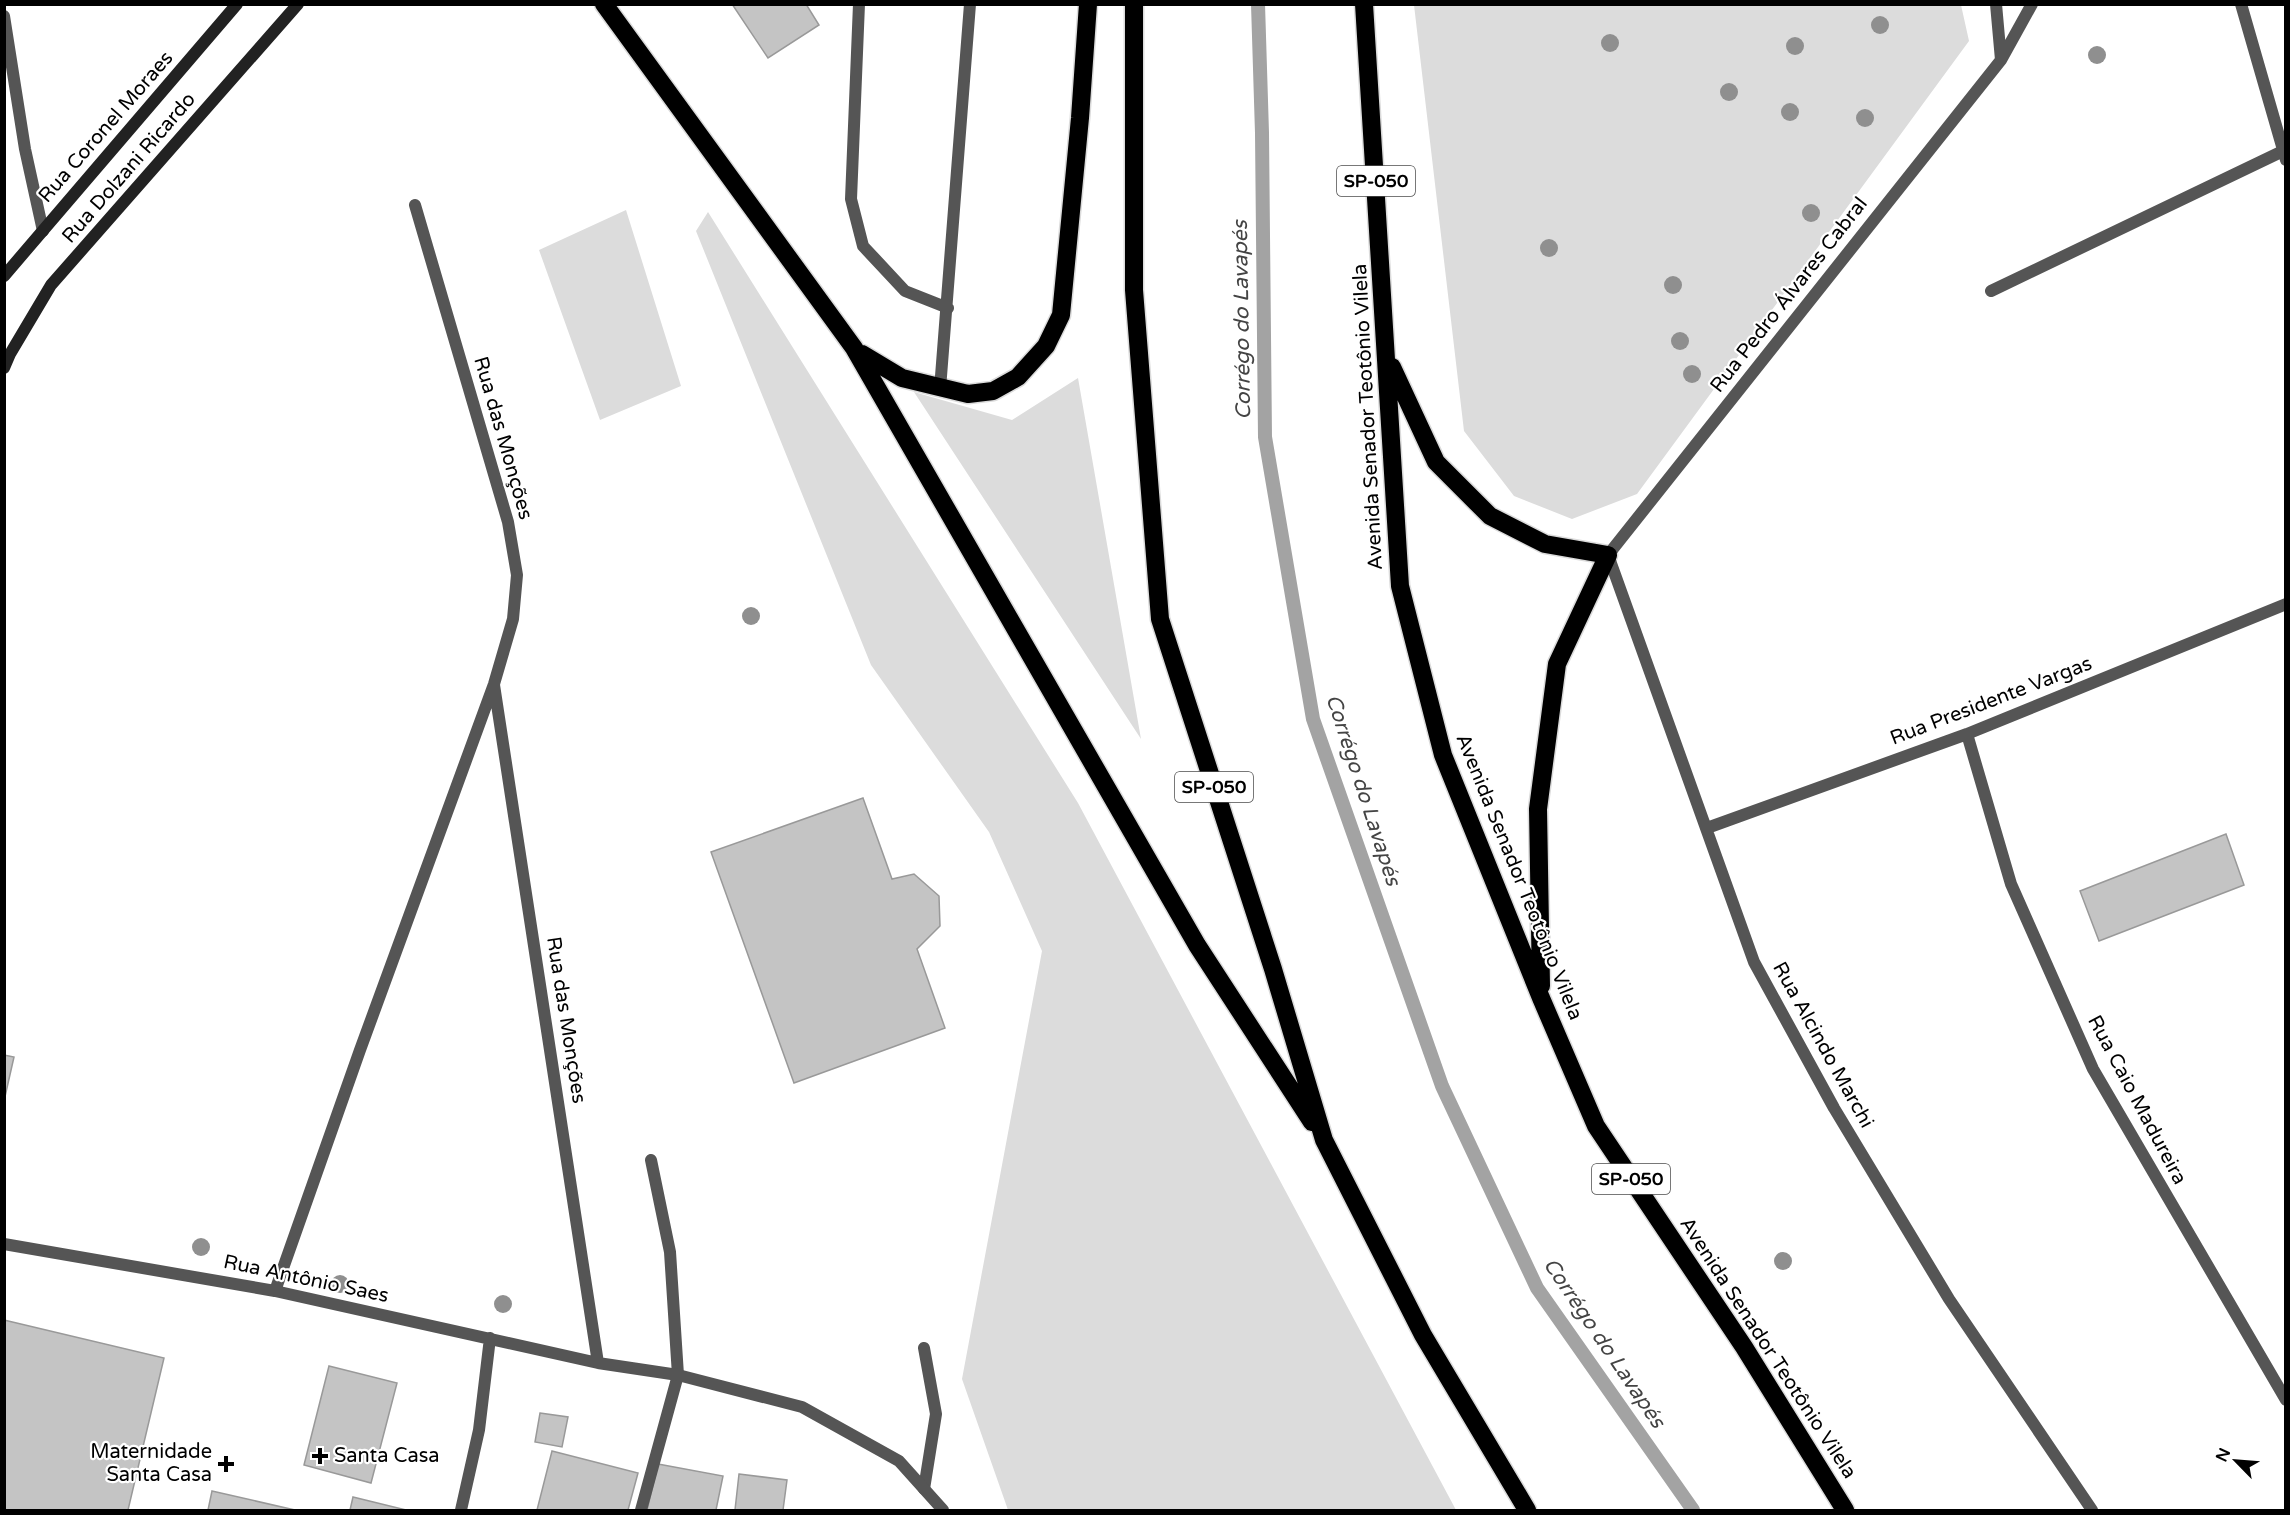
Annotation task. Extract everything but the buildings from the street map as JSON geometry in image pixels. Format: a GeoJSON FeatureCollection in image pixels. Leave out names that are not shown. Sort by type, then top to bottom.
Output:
{"type":"FeatureCollection","features":[{"type":"Feature","properties":{"kind":"highway"},"geometry":{"type":"LineString","coordinates":[[604,4],[854,348],[1197,945],[1324,1140]]}},
{"type":"Feature","properties":{"kind":"highway"},"geometry":{"type":"LineString","coordinates":[[854,348],[886,371],[940,389],[968,394],[993,391],[1018,377],[1046,346],[1060,315],[1080,118],[1088,4]]}},
{"type":"Feature","properties":{"kind":"highway","name":"SP-050"},"geometry":{"type":"LineString","coordinates":[[1134,4],[1134,290],[1160,619],[1273,969],[1324,1140],[1423,1335],[1527,1510]]}},
{"type":"Feature","properties":{"kind":"highway","name":"Avenida Senador Teotônio Vilela"},"geometry":{"type":"LineString","coordinates":[[1364,4],[1400,586],[1443,755],[1541,998],[1596,1126],[1744,1347],[1845,1510]]}},
{"type":"Feature","properties":{"kind":"highway"},"geometry":{"type":"LineString","coordinates":[[1387,357],[1436,462],[1490,516],[1545,544],[1608,555],[1557,664],[1538,809],[1541,998]]}},
{"type":"Feature","properties":{"kind":"main road","name":"Rua Coronel Moraes"},"geometry":{"type":"LineString","coordinates":[[4,276],[237,4]]}},
{"type":"Feature","properties":{"kind":"main road","name":"Rua Dolzani Ricardo"},"geometry":{"type":"LineString","coordinates":[[4,368],[51,285],[298,4]]}},
{"type":"Feature","properties":{"kind":"street"},"geometry":{"type":"LineString","coordinates":[[859,4],[851,199],[863,246],[905,291],[948,308]]}},
{"type":"Feature","properties":{"kind":"street"},"geometry":{"type":"LineString","coordinates":[[940,389],[970,4]]}},
{"type":"Feature","properties":{"kind":"street"},"geometry":{"type":"LineString","coordinates":[[1996,4],[2001,60]]}},
{"type":"Feature","properties":{"kind":"street","name":"Rua Pedro Álvares Cabral"},"geometry":{"type":"LineString","coordinates":[[1608,555],[2001,60],[2032,4]]}},
{"type":"Feature","properties":{"kind":"street"},"geometry":{"type":"LineString","coordinates":[[1991,291],[2284,155],[2241,4]]}},
{"type":"Feature","properties":{"kind":"street"},"geometry":{"type":"LineString","coordinates":[[4,16],[25,150],[43,231]]}},
{"type":"Feature","properties":{"kind":"street","name":"Rua das Monções"},"geometry":{"type":"LineString","coordinates":[[275,1291],[360,1050],[494,684],[513,619],[517,575],[508,522],[415,205]]}},
{"type":"Feature","properties":{"kind":"street","name":"Rua Alcindo Marchi"},"geometry":{"type":"LineString","coordinates":[[1608,555],[1754,962],[1834,1107],[1949,1299],[2092,1510]]}},
{"type":"Feature","properties":{"kind":"street","name":"Rua Presidente Vargas"},"geometry":{"type":"LineString","coordinates":[[1707,828],[1967,734],[2286,604]]}},
{"type":"Feature","properties":{"kind":"street","name":"Rua das Monções"},"geometry":{"type":"LineString","coordinates":[[494,684],[598,1363]]}},
{"type":"Feature","properties":{"kind":"street","name":"Rua Caio Madureira"},"geometry":{"type":"LineString","coordinates":[[1967,734],[2011,884],[2093,1069],[2286,1400]]}},
{"type":"Feature","properties":{"kind":"street"},"geometry":{"type":"LineString","coordinates":[[641,1510],[678,1375],[670,1252],[651,1160]]}},
{"type":"Feature","properties":{"kind":"street","name":"Rua Antônio Saes"},"geometry":{"type":"LineString","coordinates":[[4,1244],[275,1291],[598,1363],[678,1375],[802,1407],[899,1461],[943,1510]]}},
{"type":"Feature","properties":{"kind":"street"},"geometry":{"type":"LineString","coordinates":[[461,1510],[479,1430],[490,1338]]}},
{"type":"Feature","properties":{"kind":"street"},"geometry":{"type":"LineString","coordinates":[[924,1348],[936,1414],[924,1489]]}},
{"type":"Feature","properties":{"kind":"shaded area"},"geometry":{"type":"Polygon","coordinates":[[[1414,5],[1961,5],[1969,41],[1637,494],[1572,519],[1514,496],[1464,431],[1414,5]]]}},
{"type":"Feature","properties":{"kind":"shaded area"},"geometry":{"type":"Polygon","coordinates":[[[626,210],[681,386],[600,420],[539,250],[626,210]]]}},
{"type":"Feature","properties":{"kind":"shaded area"},"geometry":{"type":"Polygon","coordinates":[[[708,212],[1078,803],[1456,1510],[1008,1510],[962,1379],[1042,951],[989,832],[871,665],[696,231],[708,212]]]}},
{"type":"Feature","properties":{"kind":"shaded area"},"geometry":{"type":"Polygon","coordinates":[[[1078,378],[1141,739],[914,392],[1012,420],[1078,378]]]}},
{"type":"Feature","properties":{"kind":"waterway","name":"Corrégo do Lavapés"},"geometry":{"type":"LineString","coordinates":[[1258,4],[1262,133],[1265,437],[1313,719],[1442,1086],[1537,1288],[1693,1510]]}},
{"type":"Feature","properties":{"kind":"place","name":"Santa Casa"},"geometry":{"type":"Point","coordinates":[320,1456]}},
{"type":"Feature","properties":{"kind":"place","name":"Maternidade Santa Casa"},"geometry":{"type":"Point","coordinates":[226,1464]}}]}
